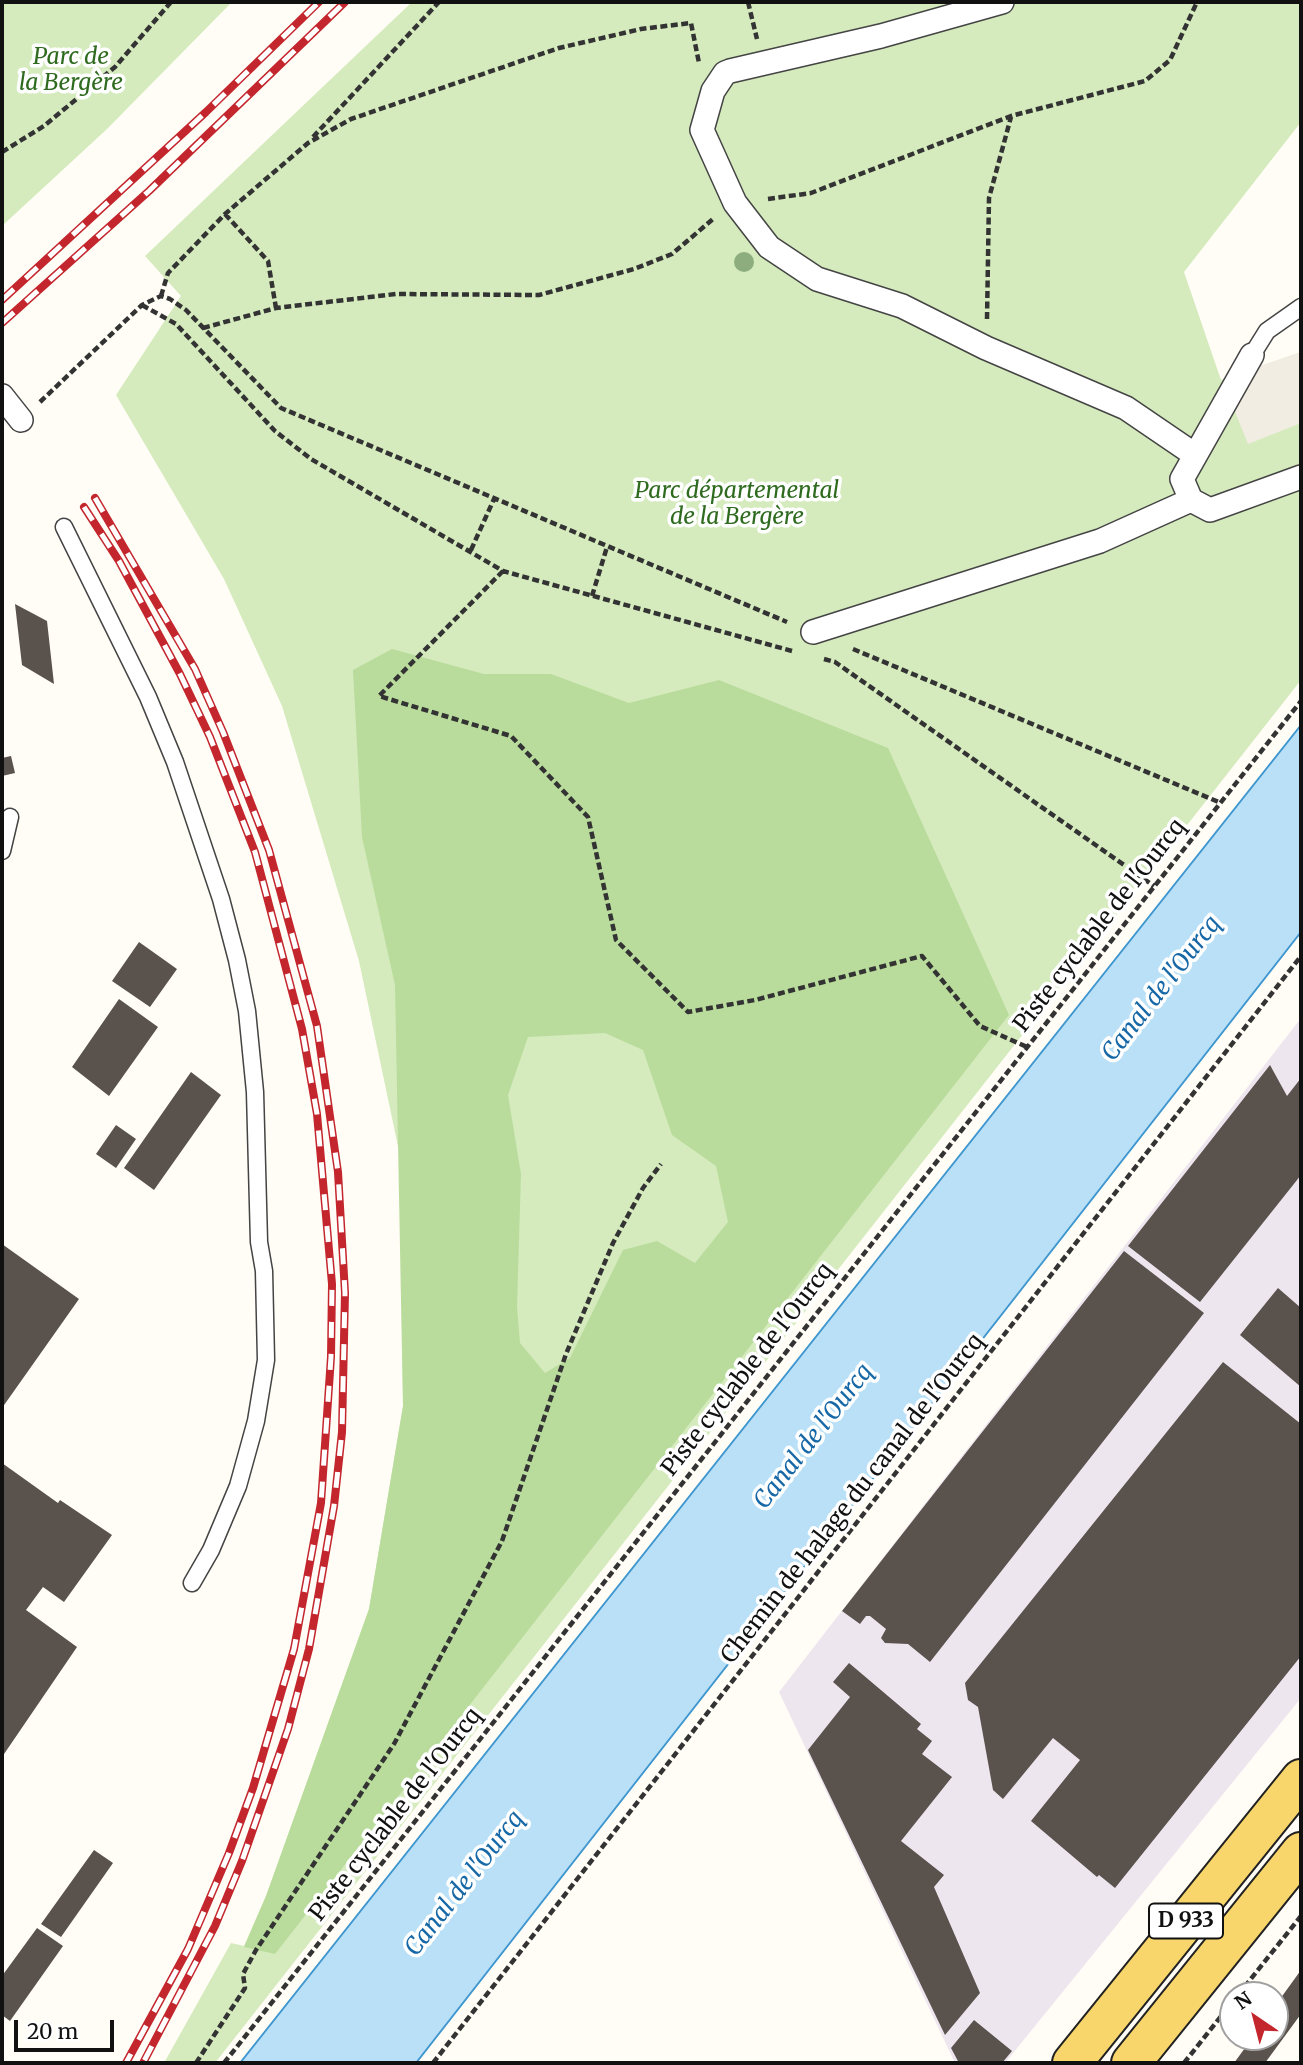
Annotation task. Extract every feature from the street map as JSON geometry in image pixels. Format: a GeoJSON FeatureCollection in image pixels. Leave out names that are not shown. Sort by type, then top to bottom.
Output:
{"type":"FeatureCollection","features":[{"type":"Feature","properties":{"kind":"main road","name":"D 933"},"geometry":{"type":"LineString","coordinates":[[1072,2063],[1301,1779]]}},
{"type":"Feature","properties":{"kind":"main road","name":"D 933"},"geometry":{"type":"LineString","coordinates":[[1131,2063],[1301,1852]]}},
{"type":"Feature","properties":{"kind":"street"},"geometry":{"type":"LineString","coordinates":[[1002,2],[881,36],[725,73],[713,91],[702,130],[735,203],[769,247],[817,279],[902,306],[986,348],[1126,408],[1195,455]]}},
{"type":"Feature","properties":{"kind":"street"},"geometry":{"type":"LineString","coordinates":[[1252,355],[1239,389],[1182,479],[1191,500],[1210,510],[1301,477]]}},
{"type":"Feature","properties":{"kind":"street"},"geometry":{"type":"LineString","coordinates":[[2,396],[21,420]]}},
{"type":"Feature","properties":{"kind":"street"},"geometry":{"type":"LineString","coordinates":[[813,632],[1100,541],[1191,500]]}},
{"type":"Feature","properties":{"kind":"lane"},"geometry":{"type":"LineString","coordinates":[[1252,355],[1267,331],[1301,307]]}},
{"type":"Feature","properties":{"kind":"lane"},"geometry":{"type":"LineString","coordinates":[[64,527],[148,697],[175,762],[220,899],[237,960],[247,1011],[255,1092],[259,1242],[265,1283],[266,1360],[256,1421],[238,1486],[211,1550],[192,1583]]}},
{"type":"Feature","properties":{"kind":"lane"},"geometry":{"type":"LineString","coordinates":[[2,851],[10,817]]}},
{"type":"Feature","properties":{"kind":"path"},"geometry":{"type":"LineString","coordinates":[[2,152],[44,126],[115,67],[171,2]]}},
{"type":"Feature","properties":{"kind":"path"},"geometry":{"type":"LineString","coordinates":[[21,420],[142,305],[161,296],[168,273],[225,214],[308,143],[439,2]]}},
{"type":"Feature","properties":{"kind":"path"},"geometry":{"type":"LineString","coordinates":[[748,2],[763,63]]}},
{"type":"Feature","properties":{"kind":"path"},"geometry":{"type":"LineString","coordinates":[[203,328],[276,308],[396,294],[539,295],[634,268],[672,254],[735,203],[811,193],[1011,116],[1145,81],[1170,60],[1196,2]]}},
{"type":"Feature","properties":{"kind":"path"},"geometry":{"type":"LineString","coordinates":[[308,143],[351,119],[559,48],[641,29],[691,23],[709,104]]}},
{"type":"Feature","properties":{"kind":"path"},"geometry":{"type":"LineString","coordinates":[[986,348],[989,198],[1011,116]]}},
{"type":"Feature","properties":{"kind":"path"},"geometry":{"type":"LineString","coordinates":[[225,214],[268,261],[276,308]]}},
{"type":"Feature","properties":{"kind":"path"},"geometry":{"type":"LineString","coordinates":[[161,296],[186,310],[281,408],[1221,803]]}},
{"type":"Feature","properties":{"kind":"path"},"geometry":{"type":"LineString","coordinates":[[142,305],[176,324],[275,431],[311,459],[503,571],[796,652]]}},
{"type":"Feature","properties":{"kind":"path"},"geometry":{"type":"LineString","coordinates":[[471,550],[494,499]]}},
{"type":"Feature","properties":{"kind":"path"},"geometry":{"type":"LineString","coordinates":[[592,596],[607,547]]}},
{"type":"Feature","properties":{"kind":"path"},"geometry":{"type":"LineString","coordinates":[[503,571],[379,696],[511,736],[588,817],[616,940],[688,1012],[755,1000],[922,956],[981,1026],[1027,1047]]}},
{"type":"Feature","properties":{"kind":"path"},"geometry":{"type":"LineString","coordinates":[[822,659],[835,662],[1154,886]]}},
{"type":"Feature","properties":{"kind":"path","name":"Piste cyclable de l'Ourcq"},"geometry":{"type":"LineString","coordinates":[[224,2063],[1301,701]]}},
{"type":"Feature","properties":{"kind":"path","name":"Chemin de halage du canal de l'Ourcq"},"geometry":{"type":"LineString","coordinates":[[433,2063],[1301,956]]}},
{"type":"Feature","properties":{"kind":"path"},"geometry":{"type":"LineString","coordinates":[[196,2063],[245,1989],[243,1974],[256,1950],[394,1744],[502,1541],[566,1354],[613,1243],[643,1188],[661,1164]]}},
{"type":"Feature","properties":{"kind":"path"},"geometry":{"type":"LineString","coordinates":[[1249,1981],[1301,1916]]}},
{"type":"Feature","properties":{"kind":"path"},"geometry":{"type":"LineString","coordinates":[[1184,2063],[1219,2019]]}},
{"type":"Feature","properties":{"kind":"shaded area"},"geometry":{"type":"Polygon","coordinates":[[[1301,352],[1301,423],[1248,444],[1235,412],[1257,367],[1301,352]]]}},
{"type":"Feature","properties":{"kind":"shaded area"},"geometry":{"type":"Polygon","coordinates":[[[1301,1018],[1301,1698],[1005,2063],[955,2063],[779,1692],[1301,1018]]]}},
{"type":"Feature","properties":{"kind":"green space","name":"Parc de la Bergère"},"geometry":{"type":"Polygon","coordinates":[[[2,2],[232,2],[107,129],[2,226],[2,2]]]}},
{"type":"Feature","properties":{"kind":"green space","name":"Parc départemental de la Bergère"},"geometry":{"type":"Polygon","coordinates":[[[412,2],[1301,2],[1301,122],[1184,272],[1221,380],[1301,352],[1301,680],[215,2063],[164,2063],[231,1943],[244,1946],[266,1896],[369,1609],[403,1406],[400,1156],[359,961],[282,706],[224,579],[116,395],[181,296],[145,256],[412,2]]]}},
{"type":"Feature","properties":{"kind":"green space"},"geometry":{"type":"Polygon","coordinates":[[[392,649],[484,674],[551,674],[629,703],[719,680],[888,748],[1009,1015],[275,1954],[244,1947],[266,1896],[369,1609],[403,1406],[395,985],[362,837],[353,670],[392,649]],[[605,1033],[528,1037],[508,1095],[521,1174],[517,1307],[520,1343],[545,1373],[570,1358],[623,1250],[657,1241],[695,1263],[728,1222],[716,1166],[672,1135],[643,1050],[605,1033]]]}},
{"type":"Feature","properties":{"kind":"water","name":"Canal de l'Ourcq"},"geometry":{"type":"Polygon","coordinates":[[[1301,725],[1301,932],[416,2063],[240,2063],[1301,725]]]}},
{"type":"Feature","properties":{"kind":"building"},"geometry":{"type":"Polygon","coordinates":[[[15,604],[47,621],[54,684],[22,665],[15,604]]]}},
{"type":"Feature","properties":{"kind":"building"},"geometry":{"type":"Polygon","coordinates":[[[11,756],[15,773],[2,776],[2,758],[11,756]]]}},
{"type":"Feature","properties":{"kind":"building"},"geometry":{"type":"Polygon","coordinates":[[[139,942],[177,969],[150,1007],[112,981],[139,942]]]}},
{"type":"Feature","properties":{"kind":"building"},"geometry":{"type":"Polygon","coordinates":[[[119,999],[158,1027],[109,1096],[72,1067],[119,999]]]}},
{"type":"Feature","properties":{"kind":"building"},"geometry":{"type":"Polygon","coordinates":[[[1270,1065],[1287,1096],[1301,1078],[1301,1175],[1200,1302],[1128,1246],[1270,1065]]]}},
{"type":"Feature","properties":{"kind":"building"},"geometry":{"type":"Polygon","coordinates":[[[191,1072],[221,1095],[154,1190],[124,1168],[191,1072]]]}},
{"type":"Feature","properties":{"kind":"building"},"geometry":{"type":"Polygon","coordinates":[[[116,1125],[136,1139],[116,1168],[96,1154],[116,1125]]]}},
{"type":"Feature","properties":{"kind":"building"},"geometry":{"type":"Polygon","coordinates":[[[2,1244],[79,1299],[2,1408],[2,1244]]]}},
{"type":"Feature","properties":{"kind":"building"},"geometry":{"type":"Polygon","coordinates":[[[1124,1251],[1204,1313],[930,1662],[908,1644],[885,1643],[881,1638],[886,1629],[870,1616],[866,1616],[860,1624],[842,1611],[1124,1251]]]}},
{"type":"Feature","properties":{"kind":"building"},"geometry":{"type":"Polygon","coordinates":[[[1278,1288],[1301,1308],[1301,1387],[1240,1335],[1278,1288]]]}},
{"type":"Feature","properties":{"kind":"building"},"geometry":{"type":"Polygon","coordinates":[[[1223,1362],[1301,1424],[1301,1656],[1115,1888],[1099,1875],[1097,1877],[1031,1821],[1080,1760],[1053,1738],[1003,1799],[993,1790],[978,1707],[968,1700],[965,1683],[1223,1362]]]}},
{"type":"Feature","properties":{"kind":"building"},"geometry":{"type":"Polygon","coordinates":[[[2,1463],[58,1503],[60,1500],[112,1535],[64,1602],[43,1587],[26,1610],[77,1647],[2,1757],[2,1463]]]}},
{"type":"Feature","properties":{"kind":"building"},"geometry":{"type":"Polygon","coordinates":[[[849,1663],[921,1724],[917,1729],[932,1741],[922,1754],[952,1777],[901,1841],[944,1875],[934,1887],[980,1993],[945,2035],[808,1750],[850,1697],[833,1682],[849,1663]]]}},
{"type":"Feature","properties":{"kind":"building"},"geometry":{"type":"Polygon","coordinates":[[[94,1850],[113,1863],[61,1937],[41,1924],[94,1850]]]}},
{"type":"Feature","properties":{"kind":"building"},"geometry":{"type":"Polygon","coordinates":[[[37,1928],[63,1946],[10,2021],[2,2015],[2,1976],[37,1928]]]}},
{"type":"Feature","properties":{"kind":"building"},"geometry":{"type":"Polygon","coordinates":[[[1301,1970],[1301,2014],[1289,2030],[1289,1987],[1301,1970]]]}},
{"type":"Feature","properties":{"kind":"building"},"geometry":{"type":"Polygon","coordinates":[[[974,2020],[1012,2051],[1002,2063],[959,2063],[951,2048],[974,2020]]]}},
{"type":"Feature","properties":{"kind":"building"},"geometry":{"type":"Polygon","coordinates":[[[1243,2051],[1274,2051],[1265,2063],[1234,2063],[1243,2051]]]}},
{"type":"Feature","properties":{"kind":"railway"},"geometry":{"type":"LineString","coordinates":[[2,300],[206,112],[319,2]]}},
{"type":"Feature","properties":{"kind":"railway"},"geometry":{"type":"LineString","coordinates":[[2,323],[149,191],[345,2]]}},
{"type":"Feature","properties":{"kind":"railway"},"geometry":{"type":"LineString","coordinates":[[95,498],[195,669],[269,850],[317,1026],[338,1172],[345,1293],[342,1432],[334,1506],[309,1649],[288,1729],[242,1861],[215,1926],[143,2063]]}},
{"type":"Feature","properties":{"kind":"railway"},"geometry":{"type":"LineString","coordinates":[[84,507],[119,561],[180,674],[210,737],[255,852],[302,1029],[317,1114],[332,1284],[331,1357],[321,1503],[294,1649],[253,1788],[229,1853],[188,1949],[126,2063]]}}]}
